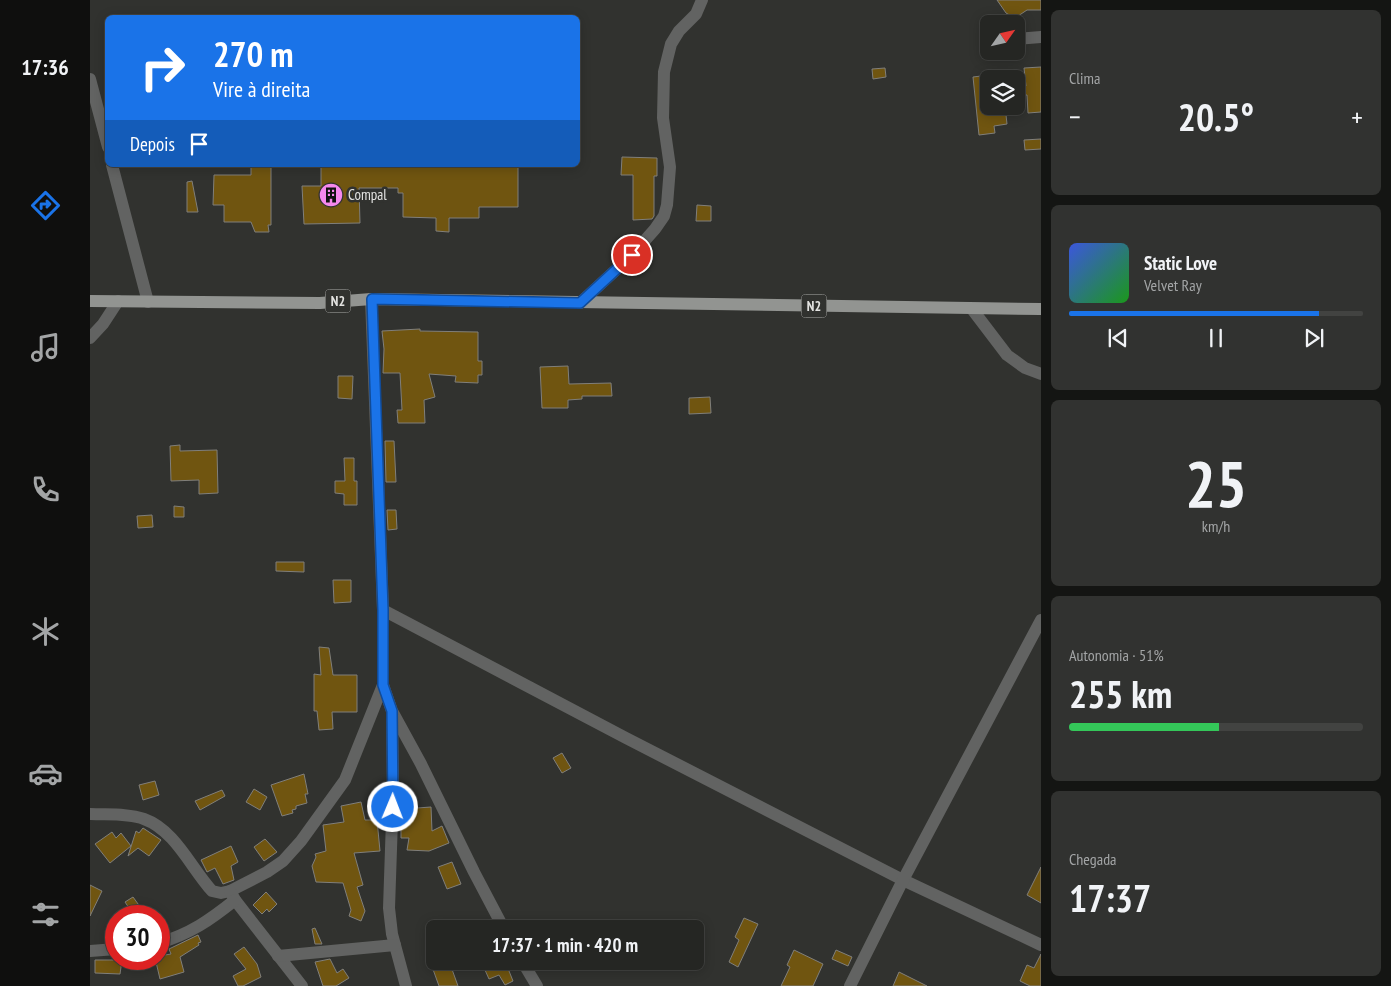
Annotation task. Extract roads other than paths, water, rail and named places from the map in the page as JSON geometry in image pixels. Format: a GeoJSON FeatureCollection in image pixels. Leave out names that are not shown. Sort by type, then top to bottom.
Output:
{"type":"FeatureCollection","features":[{"type":"Feature","properties":{"kind":"main road","name":"N2"},"geometry":{"type":"LineString","coordinates":[[90,301],[320,303],[372,299],[1041,309]]}},
{"type":"Feature","properties":{"kind":"street"},"geometry":{"type":"LineString","coordinates":[[580,303],[632,255],[664,216],[667,205],[670,167],[663,118],[664,72],[671,44],[679,31],[696,14],[702,0]]}},
{"type":"Feature","properties":{"kind":"street"},"geometry":{"type":"LineString","coordinates":[[1025,38],[1041,37]]}},
{"type":"Feature","properties":{"kind":"street"},"geometry":{"type":"LineString","coordinates":[[90,80],[105,136]]}},
{"type":"Feature","properties":{"kind":"street"},"geometry":{"type":"LineString","coordinates":[[113,167],[148,302]]}},
{"type":"Feature","properties":{"kind":"street"},"geometry":{"type":"LineString","coordinates":[[372,299],[383,610],[383,685],[392,711],[422,764],[499,920]]}},
{"type":"Feature","properties":{"kind":"street"},"geometry":{"type":"LineString","coordinates":[[90,338],[103,324],[118,301]]}},
{"type":"Feature","properties":{"kind":"street"},"geometry":{"type":"LineString","coordinates":[[972,309],[1007,355],[1025,368],[1041,374]]}},
{"type":"Feature","properties":{"kind":"street"},"geometry":{"type":"LineString","coordinates":[[383,610],[626,738],[903,880],[1041,945]]}},
{"type":"Feature","properties":{"kind":"street"},"geometry":{"type":"LineString","coordinates":[[850,986],[903,880],[1041,620]]}},
{"type":"Feature","properties":{"kind":"street"},"geometry":{"type":"LineString","coordinates":[[170,940],[208,921],[232,896],[284,861],[301,841],[345,780],[383,685]]}},
{"type":"Feature","properties":{"kind":"street"},"geometry":{"type":"LineString","coordinates":[[392,711],[393,790],[389,908],[395,945],[406,986]]}},
{"type":"Feature","properties":{"kind":"street"},"geometry":{"type":"LineString","coordinates":[[90,814],[128,816],[144,819],[160,829],[173,841],[212,891],[232,896],[302,986]]}},
{"type":"Feature","properties":{"kind":"street"},"geometry":{"type":"LineString","coordinates":[[278,956],[395,945]]}},
{"type":"Feature","properties":{"kind":"street"},"geometry":{"type":"LineString","coordinates":[[90,951],[105,950]]}},
{"type":"Feature","properties":{"kind":"street"},"geometry":{"type":"LineString","coordinates":[[527,970],[537,986]]}},
{"type":"Feature","properties":{"kind":"place","name":"Compal"},"geometry":{"type":"Point","coordinates":[331,195]}}]}
